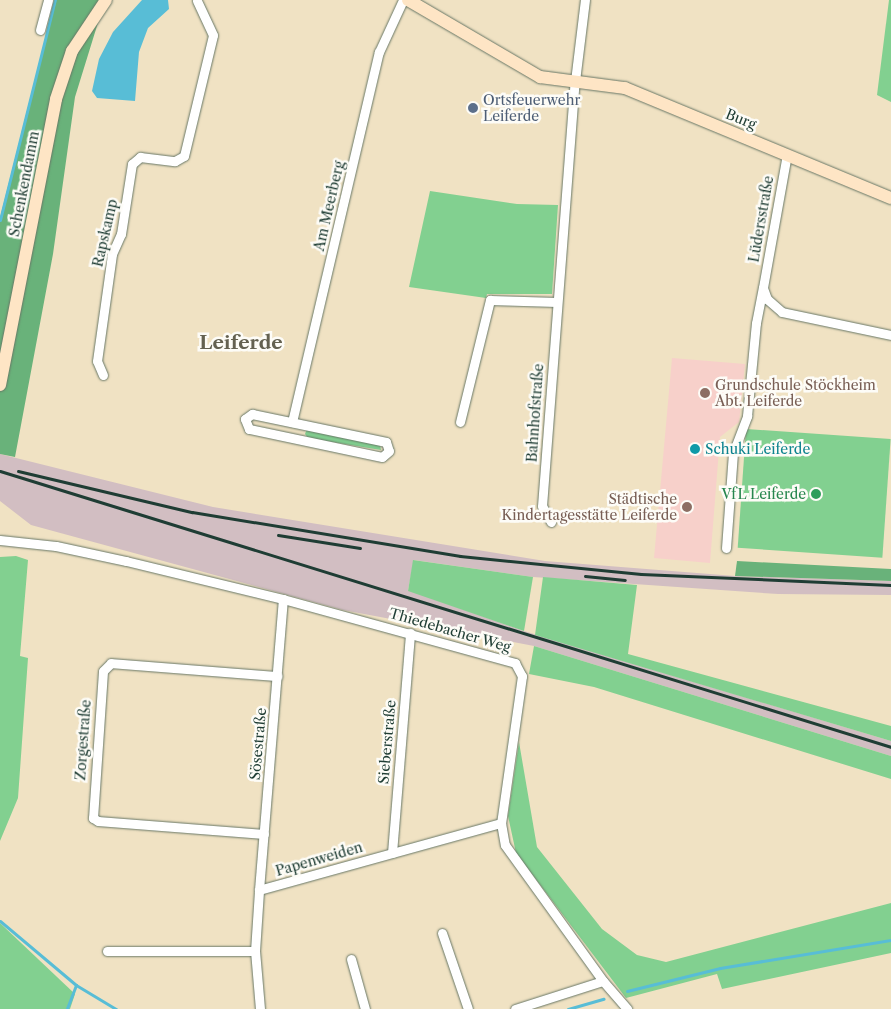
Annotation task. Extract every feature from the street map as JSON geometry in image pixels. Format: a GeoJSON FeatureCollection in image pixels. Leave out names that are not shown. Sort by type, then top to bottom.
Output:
{"type":"FeatureCollection","features":[{"type":"Feature","properties":{"kind":"street"},"geometry":{"type":"LineString","coordinates":[[40,30],[48,0]]}},
{"type":"Feature","properties":{"kind":"street","name":"Schenkendamm"},"geometry":{"type":"LineString","coordinates":[[0,385],[56,100],[72,52],[106,0]]}},
{"type":"Feature","properties":{"kind":"street","name":"Rapskamp"},"geometry":{"type":"LineString","coordinates":[[103,375],[97,361],[112,254],[121,234],[132,164],[140,157],[175,162],[184,156],[213,35],[197,0]]}},
{"type":"Feature","properties":{"kind":"street","name":"Am Meerberg"},"geometry":{"type":"LineString","coordinates":[[292,422],[379,52],[403,0]]}},
{"type":"Feature","properties":{"kind":"street","name":"Burg"},"geometry":{"type":"LineString","coordinates":[[408,0],[527,71],[548,79],[625,88],[891,198]]}},
{"type":"Feature","properties":{"kind":"street","name":"Bahnhofstraße"},"geometry":{"type":"LineString","coordinates":[[551,522],[542,506],[575,81],[585,0]]}},
{"type":"Feature","properties":{"kind":"street","name":"Lüdersstraße"},"geometry":{"type":"LineString","coordinates":[[726,548],[733,453],[747,416],[756,324],[787,154]]}},
{"type":"Feature","properties":{"kind":"street"},"geometry":{"type":"LineString","coordinates":[[763,288],[773,306],[782,312],[891,335]]}},
{"type":"Feature","properties":{"kind":"street"},"geometry":{"type":"LineString","coordinates":[[460,422],[490,300],[557,302]]}},
{"type":"Feature","properties":{"kind":"street"},"geometry":{"type":"LineString","coordinates":[[252,414],[292,422],[386,442],[389,451],[382,457],[249,429],[245,426],[248,415],[252,414]]}},
{"type":"Feature","properties":{"kind":"street","name":"Thiedebacher Weg"},"geometry":{"type":"LineString","coordinates":[[0,540],[79,551],[283,600],[506,660],[520,668],[501,824],[511,857],[603,981],[627,1009]]}},
{"type":"Feature","properties":{"kind":"street","name":"Sösestraße"},"geometry":{"type":"LineString","coordinates":[[260,890],[283,600]]}},
{"type":"Feature","properties":{"kind":"street","name":"Sieberstraße"},"geometry":{"type":"LineString","coordinates":[[392,853],[410,633]]}},
{"type":"Feature","properties":{"kind":"street","name":"Zorgestraße"},"geometry":{"type":"LineString","coordinates":[[264,834],[98,821],[93,818],[102,680],[105,666],[110,663],[277,676]]}},
{"type":"Feature","properties":{"kind":"street","name":"Papenweiden"},"geometry":{"type":"LineString","coordinates":[[260,890],[501,824]]}},
{"type":"Feature","properties":{"kind":"street"},"geometry":{"type":"LineString","coordinates":[[260,890],[254,951],[260,1009]]}},
{"type":"Feature","properties":{"kind":"street"},"geometry":{"type":"LineString","coordinates":[[442,933],[468,1009]]}},
{"type":"Feature","properties":{"kind":"street"},"geometry":{"type":"LineString","coordinates":[[107,951],[254,951]]}},
{"type":"Feature","properties":{"kind":"street"},"geometry":{"type":"LineString","coordinates":[[351,959],[366,1009]]}},
{"type":"Feature","properties":{"kind":"street"},"geometry":{"type":"LineString","coordinates":[[515,1009],[603,981]]}},
{"type":"Feature","properties":{"kind":"shaded area"},"geometry":{"type":"Polygon","coordinates":[[[672,358],[745,364],[739,422],[720,437],[710,563],[654,558],[672,358]]]}},
{"type":"Feature","properties":{"kind":"shaded area"},"geometry":{"type":"Polygon","coordinates":[[[0,454],[213,507],[545,561],[735,576],[891,581],[891,595],[778,594],[533,577],[414,560],[408,590],[524,631],[891,741],[891,756],[534,646],[343,610],[31,525],[0,501],[0,454]]]}},
{"type":"Feature","properties":{"kind":"green space"},"geometry":{"type":"Polygon","coordinates":[[[55,0],[105,0],[75,97],[53,254],[15,457],[0,454],[0,218],[55,0]]]}},
{"type":"Feature","properties":{"kind":"green space"},"geometry":{"type":"Polygon","coordinates":[[[889,0],[891,0],[891,102],[877,95],[889,0]]]}},
{"type":"Feature","properties":{"kind":"green space"},"geometry":{"type":"Polygon","coordinates":[[[430,191],[517,204],[558,205],[552,294],[487,294],[486,298],[409,287],[430,191]]]}},
{"type":"Feature","properties":{"kind":"green space"},"geometry":{"type":"Polygon","coordinates":[[[307,429],[380,445],[381,450],[308,438],[305,434],[307,429]]]}},
{"type":"Feature","properties":{"kind":"green space","name":"VfL Leiferde"},"geometry":{"type":"Polygon","coordinates":[[[746,429],[891,439],[882,558],[738,548],[746,429]]]}},
{"type":"Feature","properties":{"kind":"green space"},"geometry":{"type":"Polygon","coordinates":[[[16,556],[28,560],[20,656],[28,658],[18,798],[0,841],[0,557],[16,556]]]}},
{"type":"Feature","properties":{"kind":"green space"},"geometry":{"type":"Polygon","coordinates":[[[413,560],[533,577],[524,631],[408,591],[413,560]]]}},
{"type":"Feature","properties":{"kind":"green space"},"geometry":{"type":"Polygon","coordinates":[[[737,561],[891,569],[891,581],[735,576],[737,561]]]}},
{"type":"Feature","properties":{"kind":"green space"},"geometry":{"type":"Polygon","coordinates":[[[543,577],[637,585],[628,654],[891,726],[891,741],[535,635],[543,577]]]}},
{"type":"Feature","properties":{"kind":"green space"},"geometry":{"type":"Polygon","coordinates":[[[534,646],[891,756],[891,779],[594,687],[529,674],[534,646]]]}},
{"type":"Feature","properties":{"kind":"green space"},"geometry":{"type":"Polygon","coordinates":[[[519,742],[537,847],[602,929],[637,955],[666,962],[891,903],[891,953],[722,989],[717,974],[626,998],[516,853],[508,816],[519,742]]]}},
{"type":"Feature","properties":{"kind":"green space"},"geometry":{"type":"Polygon","coordinates":[[[0,923],[75,994],[70,1009],[0,1009],[0,923]]]}},
{"type":"Feature","properties":{"kind":"water"},"geometry":{"type":"Polygon","coordinates":[[[142,0],[168,0],[169,9],[148,28],[139,52],[135,101],[97,98],[92,91],[99,59],[113,32],[142,0]]]}},
{"type":"Feature","properties":{"kind":"waterway"},"geometry":{"type":"LineString","coordinates":[[0,220],[55,0]]}},
{"type":"Feature","properties":{"kind":"waterway"},"geometry":{"type":"LineString","coordinates":[[0,921],[76,985],[67,1009]]}},
{"type":"Feature","properties":{"kind":"waterway"},"geometry":{"type":"LineString","coordinates":[[627,991],[720,968],[891,940]]}},
{"type":"Feature","properties":{"kind":"waterway"},"geometry":{"type":"LineString","coordinates":[[76,985],[116,1009]]}},
{"type":"Feature","properties":{"kind":"waterway"},"geometry":{"type":"LineString","coordinates":[[568,1009],[604,999]]}},
{"type":"Feature","properties":{"kind":"railway"},"geometry":{"type":"LineString","coordinates":[[0,471],[891,747]]}},
{"type":"Feature","properties":{"kind":"railway"},"geometry":{"type":"LineString","coordinates":[[18,471],[192,512],[460,556],[641,574],[891,585]]}},
{"type":"Feature","properties":{"kind":"railway"},"geometry":{"type":"LineString","coordinates":[[278,535],[360,548]]}},
{"type":"Feature","properties":{"kind":"railway"},"geometry":{"type":"LineString","coordinates":[[585,576],[625,580]]}},
{"type":"Feature","properties":{"kind":"place","name":"Ortsfeuerwehr Leiferde"},"geometry":{"type":"Point","coordinates":[473,108]}},
{"type":"Feature","properties":{"kind":"place","name":"Grundschule Stöckheim Abt. Leiferde"},"geometry":{"type":"Point","coordinates":[705,393]}},
{"type":"Feature","properties":{"kind":"place","name":"Schuki Leiferde"},"geometry":{"type":"Point","coordinates":[695,449]}},
{"type":"Feature","properties":{"kind":"place","name":"VfL Leiferde"},"geometry":{"type":"Point","coordinates":[816,494]}},
{"type":"Feature","properties":{"kind":"place","name":"Städtische Kindertagesstätte Leiferde"},"geometry":{"type":"Point","coordinates":[687,507]}},
{"type":"Feature","properties":{"kind":"district","name":"Leiferde"},"geometry":{"type":"Point","coordinates":[241,343]}}]}
